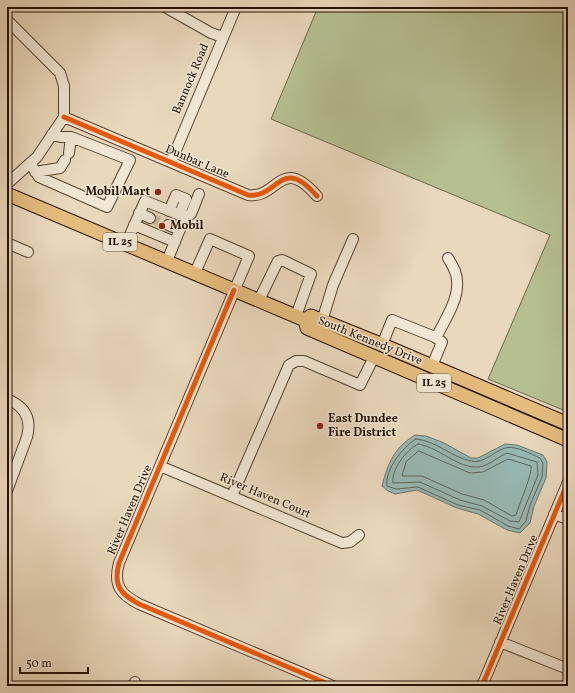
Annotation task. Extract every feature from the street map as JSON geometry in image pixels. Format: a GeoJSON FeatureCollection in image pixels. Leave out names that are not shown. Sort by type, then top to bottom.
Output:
{"type":"FeatureCollection","features":[{"type":"Feature","properties":{"kind":"main road","name":"South Kennedy Drive"},"geometry":{"type":"LineString","coordinates":[[7,194],[300,318],[307,328],[568,440]]}},
{"type":"Feature","properties":{"kind":"main road","name":"South Kennedy Drive"},"geometry":{"type":"LineString","coordinates":[[300,318],[311,316],[568,424]]}},
{"type":"Feature","properties":{"kind":"street"},"geometry":{"type":"LineString","coordinates":[[165,7],[198,26],[223,37]]}},
{"type":"Feature","properties":{"kind":"street","name":"Bannock Road"},"geometry":{"type":"LineString","coordinates":[[171,162],[236,7]]}},
{"type":"Feature","properties":{"kind":"street"},"geometry":{"type":"LineString","coordinates":[[7,20],[60,73],[64,86],[64,117],[37,157],[35,171]]}},
{"type":"Feature","properties":{"kind":"street","name":"Dunbar Lane"},"geometry":{"type":"LineString","coordinates":[[64,117],[248,195],[256,196],[263,194],[277,183],[288,178],[306,184],[317,196]]}},
{"type":"Feature","properties":{"kind":"street"},"geometry":{"type":"LineString","coordinates":[[35,171],[107,208],[130,160],[71,137],[61,137],[52,134]]}},
{"type":"Feature","properties":{"kind":"street"},"geometry":{"type":"LineString","coordinates":[[7,184],[35,171],[60,168],[67,157],[71,137]]}},
{"type":"Feature","properties":{"kind":"street"},"geometry":{"type":"LineString","coordinates":[[126,244],[145,201],[182,216],[190,214],[199,194]]}},
{"type":"Feature","properties":{"kind":"street"},"geometry":{"type":"LineString","coordinates":[[167,261],[180,230],[186,199],[176,195],[169,211]]}},
{"type":"Feature","properties":{"kind":"street"},"geometry":{"type":"LineString","coordinates":[[139,213],[150,218]]}},
{"type":"Feature","properties":{"kind":"street"},"geometry":{"type":"LineString","coordinates":[[134,225],[175,242]]}},
{"type":"Feature","properties":{"kind":"street"},"geometry":{"type":"LineString","coordinates":[[168,226],[180,230]]}},
{"type":"Feature","properties":{"kind":"street","name":"River Haven Drive"},"geometry":{"type":"LineString","coordinates":[[195,273],[210,239],[249,256],[119,563],[117,574],[121,592],[139,604],[332,686]]}},
{"type":"Feature","properties":{"kind":"street"},"geometry":{"type":"LineString","coordinates":[[322,321],[333,285],[353,239]]}},
{"type":"Feature","properties":{"kind":"street"},"geometry":{"type":"LineString","coordinates":[[7,243],[28,252]]}},
{"type":"Feature","properties":{"kind":"street"},"geometry":{"type":"LineString","coordinates":[[436,338],[454,301],[458,283],[456,273],[448,258]]}},
{"type":"Feature","properties":{"kind":"street"},"geometry":{"type":"LineString","coordinates":[[258,300],[278,261],[282,260],[311,274],[300,318]]}},
{"type":"Feature","properties":{"kind":"street"},"geometry":{"type":"LineString","coordinates":[[382,345],[392,320],[436,338],[442,342],[432,366]]}},
{"type":"Feature","properties":{"kind":"street"},"geometry":{"type":"LineString","coordinates":[[232,496],[289,365],[296,361],[307,362],[360,385],[374,357]]}},
{"type":"Feature","properties":{"kind":"street"},"geometry":{"type":"LineString","coordinates":[[7,399],[19,405],[27,418],[27,437],[7,491]]}},
{"type":"Feature","properties":{"kind":"street","name":"River Haven Court"},"geometry":{"type":"LineString","coordinates":[[160,466],[342,543],[350,542],[359,535]]}},
{"type":"Feature","properties":{"kind":"street","name":"River Haven Drive"},"geometry":{"type":"LineString","coordinates":[[482,686],[568,482]]}},
{"type":"Feature","properties":{"kind":"street"},"geometry":{"type":"LineString","coordinates":[[554,514],[568,519]]}},
{"type":"Feature","properties":{"kind":"street"},"geometry":{"type":"LineString","coordinates":[[500,642],[568,669]]}},
{"type":"Feature","properties":{"kind":"green space"},"geometry":{"type":"Polygon","coordinates":[[[318,7],[568,7],[568,412],[488,379],[550,235],[271,119],[318,7]]]}},
{"type":"Feature","properties":{"kind":"water"},"geometry":{"type":"Polygon","coordinates":[[[415,435],[426,436],[444,443],[471,458],[478,458],[505,444],[517,445],[543,455],[547,462],[546,478],[534,506],[530,523],[520,533],[507,530],[478,514],[457,508],[417,490],[395,494],[388,491],[382,486],[390,463],[402,445],[415,435]]]}},
{"type":"Feature","properties":{"kind":"tunnel"},"geometry":{"type":"LineString","coordinates":[[150,218],[168,225]]}},
{"type":"Feature","properties":{"kind":"cycle path"},"geometry":{"type":"LineString","coordinates":[[64,117],[248,195],[267,191],[280,181],[287,178],[295,179],[305,184],[317,196]]}},
{"type":"Feature","properties":{"kind":"cycle path"},"geometry":{"type":"LineString","coordinates":[[234,290],[119,563],[117,571],[118,583],[123,592],[139,604],[333,686]]}},
{"type":"Feature","properties":{"kind":"cycle path"},"geometry":{"type":"LineString","coordinates":[[482,686],[568,482]]}},
{"type":"Feature","properties":{"kind":"place","name":"Mobil Mart"},"geometry":{"type":"Point","coordinates":[158,192]}},
{"type":"Feature","properties":{"kind":"place","name":"Mobil"},"geometry":{"type":"Point","coordinates":[162,226]}},
{"type":"Feature","properties":{"kind":"place","name":"East Dundee Fire District"},"geometry":{"type":"Point","coordinates":[320,426]}}]}
